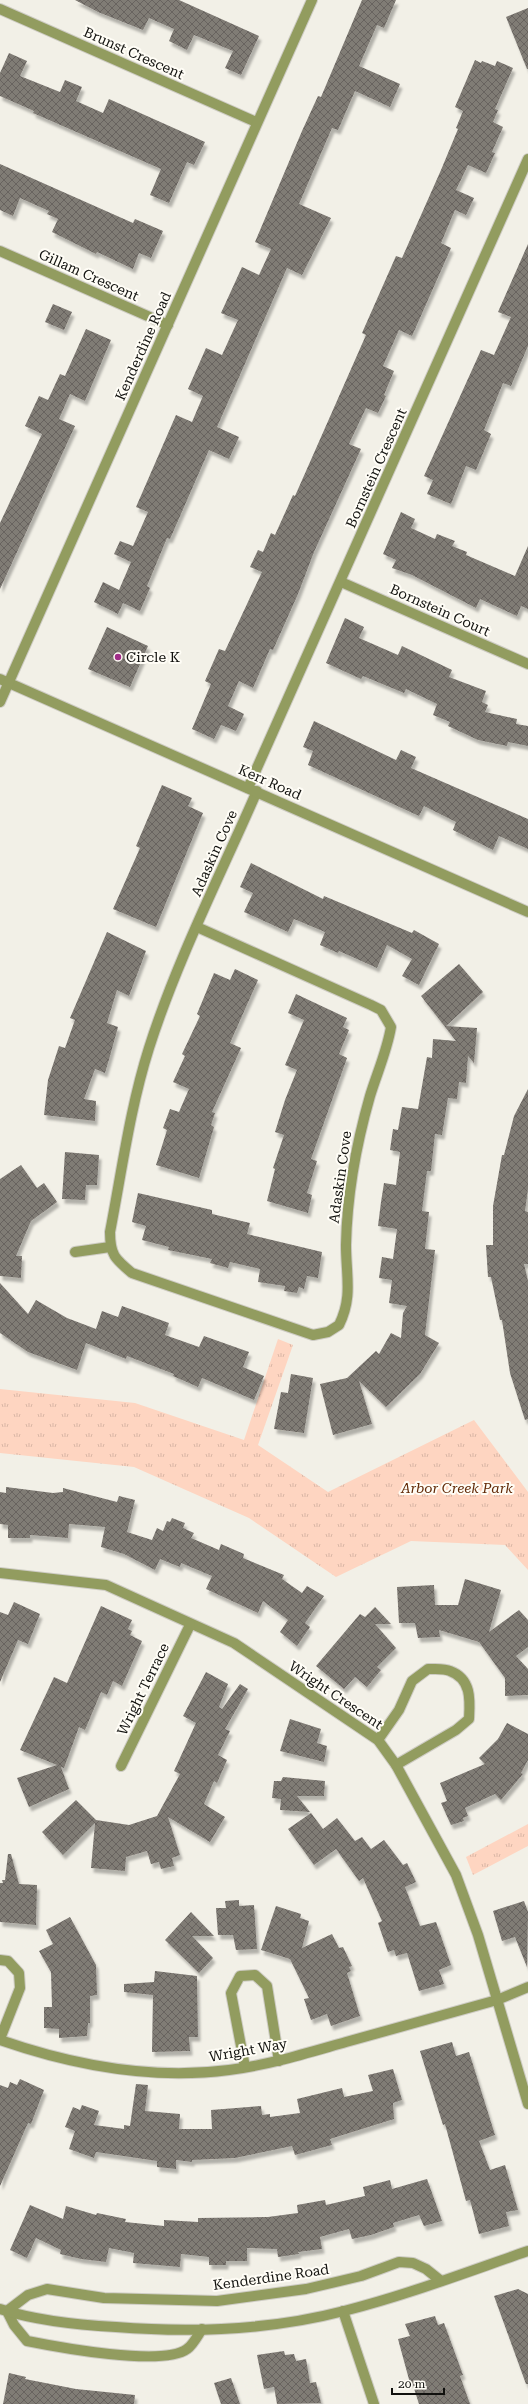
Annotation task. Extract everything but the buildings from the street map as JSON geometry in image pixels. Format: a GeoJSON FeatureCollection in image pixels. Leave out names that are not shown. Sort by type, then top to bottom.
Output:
{"type":"FeatureCollection","features":[{"type":"Feature","properties":{"kind":"street","name":"Kenderdine Road"},"geometry":{"type":"LineString","coordinates":[[0,702],[4,681],[168,325],[256,122],[312,0]]}},
{"type":"Feature","properties":{"kind":"street","name":"Brunst Crescent"},"geometry":{"type":"LineString","coordinates":[[0,9],[256,122]]}},
{"type":"Feature","properties":{"kind":"street","name":"Bornstein Crescent"},"geometry":{"type":"LineString","coordinates":[[253,789],[341,582],[528,158]]}},
{"type":"Feature","properties":{"kind":"street","name":"Gillam Crescent"},"geometry":{"type":"LineString","coordinates":[[0,251],[168,325]]}},
{"type":"Feature","properties":{"kind":"street","name":"Bornstein Court"},"geometry":{"type":"LineString","coordinates":[[341,582],[528,664]]}},
{"type":"Feature","properties":{"kind":"street","name":"Kerr Road"},"geometry":{"type":"LineString","coordinates":[[4,681],[253,789],[528,912]]}},
{"type":"Feature","properties":{"kind":"street","name":"Adaskin Cove"},"geometry":{"type":"LineString","coordinates":[[197,927],[381,1010],[391,1027],[388,1047],[364,1118],[346,1213],[346,1263],[349,1299],[346,1313],[340,1325],[328,1332],[313,1335],[132,1273],[113,1256],[110,1247],[110,1232],[140,1080],[157,1024],[253,789]]}},
{"type":"Feature","properties":{"kind":"street"},"geometry":{"type":"LineString","coordinates":[[75,1252],[110,1247]]}},
{"type":"Feature","properties":{"kind":"street","name":"Wright Crescent"},"geometry":{"type":"LineString","coordinates":[[0,1573],[106,1585],[190,1625],[234,1643],[378,1740],[396,1765],[456,1875],[478,1935],[528,2104]]}},
{"type":"Feature","properties":{"kind":"street","name":"Wright Terrace"},"geometry":{"type":"LineString","coordinates":[[121,1766],[190,1625]]}},
{"type":"Feature","properties":{"kind":"street"},"geometry":{"type":"LineString","coordinates":[[378,1740],[399,1710],[412,1681],[428,1669],[450,1671],[465,1682],[471,1697],[469,1719],[456,1730],[396,1765]]}},
{"type":"Feature","properties":{"kind":"street"},"geometry":{"type":"LineString","coordinates":[[0,1960],[8,1961],[19,1973],[20,1988],[0,2040]]}},
{"type":"Feature","properties":{"kind":"street"},"geometry":{"type":"LineString","coordinates":[[245,2068],[231,1993],[240,1976],[255,1975],[267,1986],[279,2061]]}},
{"type":"Feature","properties":{"kind":"street","name":"Wright Way"},"geometry":{"type":"LineString","coordinates":[[0,2040],[39,2054],[123,2070],[181,2073],[245,2068],[279,2061],[497,2000],[528,1987]]}},
{"type":"Feature","properties":{"kind":"street"},"geometry":{"type":"LineString","coordinates":[[3,2310],[79,2325],[148,2329],[202,2330],[272,2324],[343,2311],[441,2281],[528,2251]]}},
{"type":"Feature","properties":{"kind":"street","name":"Kenderdine Road"},"geometry":{"type":"LineString","coordinates":[[3,2310],[28,2295],[47,2289],[104,2298],[217,2301],[306,2289],[361,2276],[398,2262],[413,2263],[426,2269],[441,2281]]}},
{"type":"Feature","properties":{"kind":"street"},"geometry":{"type":"LineString","coordinates":[[3,2310],[27,2341],[127,2356],[176,2354],[188,2349],[202,2330]]}},
{"type":"Feature","properties":{"kind":"street"},"geometry":{"type":"LineString","coordinates":[[343,2311],[374,2404]]}},
{"type":"Feature","properties":{"kind":"green space","name":"Arbor Creek Park"},"geometry":{"type":"Polygon","coordinates":[[[278,1339],[293,1345],[258,1445],[328,1492],[474,1420],[528,1492],[528,1570],[505,1545],[411,1541],[336,1577],[249,1518],[134,1467],[0,1453],[0,1389],[135,1403],[244,1440],[278,1339]]]}},
{"type":"Feature","properties":{"kind":"green space"},"geometry":{"type":"Polygon","coordinates":[[[528,1824],[528,1846],[473,1875],[466,1857],[528,1824]]]}},
{"type":"Feature","properties":{"kind":"place","name":"Circle K"},"geometry":{"type":"Point","coordinates":[118,657]}}]}
